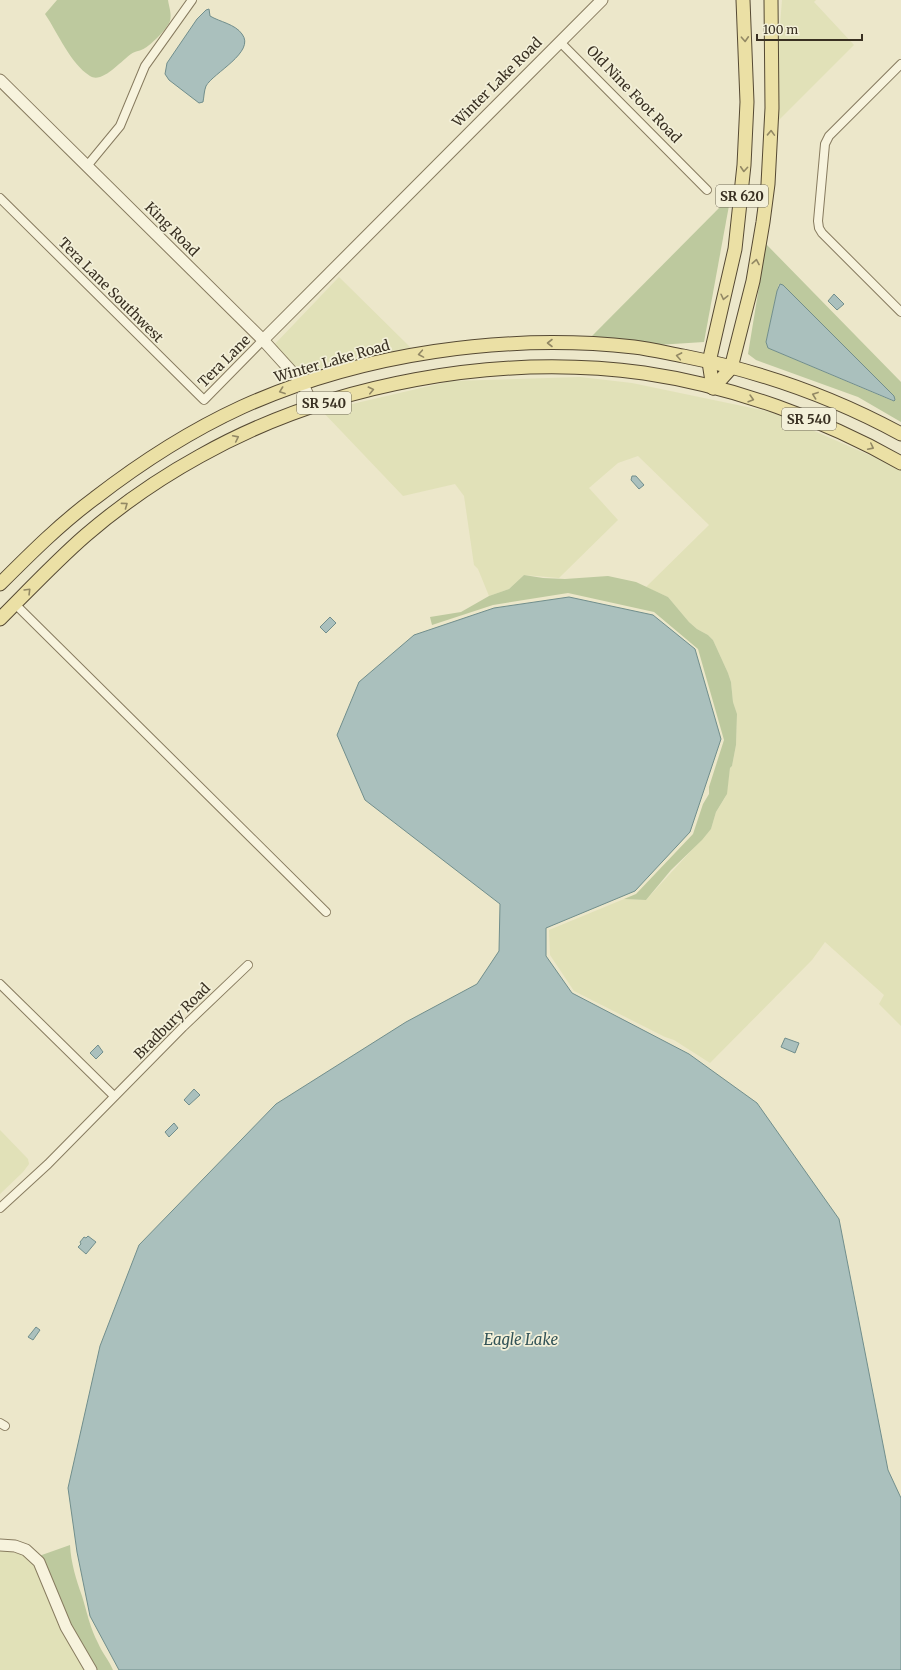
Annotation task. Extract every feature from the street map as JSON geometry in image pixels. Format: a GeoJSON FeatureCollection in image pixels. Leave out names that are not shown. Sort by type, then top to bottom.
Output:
{"type":"FeatureCollection","features":[{"type":"Feature","properties":{"kind":"main road","name":"SR 620"},"geometry":{"type":"LineString","coordinates":[[713,388],[709,362],[735,249],[743,186],[747,102],[743,0]]}},
{"type":"Feature","properties":{"kind":"main road","name":"SR 620"},"geometry":{"type":"LineString","coordinates":[[713,388],[731,368],[753,281],[763,222],[768,184],[772,108],[771,0]]}},
{"type":"Feature","properties":{"kind":"main road","name":"Winter Lake Road"},"geometry":{"type":"LineString","coordinates":[[0,584],[38,547],[94,498],[131,472],[192,433],[241,408],[303,384],[337,373],[393,359],[454,349],[515,344],[576,343],[638,347],[731,368]]}},
{"type":"Feature","properties":{"kind":"main road","name":"SR 540"},"geometry":{"type":"LineString","coordinates":[[0,618],[86,535],[126,504],[198,457],[239,436],[281,418],[313,407],[368,391],[435,377],[482,371],[528,368],[575,368],[622,371],[668,378],[713,388],[767,404],[826,426],[869,445],[901,463]]}},
{"type":"Feature","properties":{"kind":"main road","name":"SR 540"},"geometry":{"type":"LineString","coordinates":[[731,368],[774,379],[837,403],[901,434]]}},
{"type":"Feature","properties":{"kind":"street"},"geometry":{"type":"LineString","coordinates":[[86,166],[120,126],[145,66],[192,0]]}},
{"type":"Feature","properties":{"kind":"street","name":"Winter Lake Road"},"geometry":{"type":"LineString","coordinates":[[263,340],[602,0]]}},
{"type":"Feature","properties":{"kind":"street","name":"Old Nine Foot Road"},"geometry":{"type":"LineString","coordinates":[[560,42],[707,190]]}},
{"type":"Feature","properties":{"kind":"street"},"geometry":{"type":"LineString","coordinates":[[901,64],[828,136],[825,144],[818,221],[819,228],[822,233],[901,312]]}},
{"type":"Feature","properties":{"kind":"street","name":"King Road"},"geometry":{"type":"LineString","coordinates":[[0,80],[263,340],[303,384],[313,407]]}},
{"type":"Feature","properties":{"kind":"street","name":"Tera Lane Southwest"},"geometry":{"type":"LineString","coordinates":[[0,198],[204,400]]}},
{"type":"Feature","properties":{"kind":"street","name":"Tera Lane"},"geometry":{"type":"LineString","coordinates":[[204,400],[263,340]]}},
{"type":"Feature","properties":{"kind":"street"},"geometry":{"type":"LineString","coordinates":[[14,604],[326,912]]}},
{"type":"Feature","properties":{"kind":"street","name":"Bradbury Road"},"geometry":{"type":"LineString","coordinates":[[0,1208],[98,1115],[114,1096],[248,965]]}},
{"type":"Feature","properties":{"kind":"street"},"geometry":{"type":"LineString","coordinates":[[0,984],[114,1096]]}},
{"type":"Feature","properties":{"kind":"street"},"geometry":{"type":"LineString","coordinates":[[0,1545],[15,1546],[26,1550],[38,1562],[66,1627],[91,1670]]}},
{"type":"Feature","properties":{"kind":"green space"},"geometry":{"type":"Polygon","coordinates":[[[57,0],[168,0],[171,18],[163,32],[148,46],[131,54],[111,71],[95,78],[90,76],[76,64],[45,14],[57,0]]]}},
{"type":"Feature","properties":{"kind":"green space"},"geometry":{"type":"Polygon","coordinates":[[[782,0],[816,0],[814,2],[854,45],[776,123],[777,62],[782,0]]]}},
{"type":"Feature","properties":{"kind":"green space"},"geometry":{"type":"Polygon","coordinates":[[[727,200],[730,200],[704,342],[657,345],[591,337],[727,200]]]}},
{"type":"Feature","properties":{"kind":"green space"},"geometry":{"type":"Polygon","coordinates":[[[766,244],[901,382],[901,422],[858,397],[756,360],[748,354],[766,244]],[[779,284],[777,291],[766,342],[768,348],[893,401],[895,400],[894,396],[783,285],[779,284]]]}},
{"type":"Feature","properties":{"kind":"green space"},"geometry":{"type":"Polygon","coordinates":[[[339,277],[411,348],[362,359],[301,376],[273,346],[339,277]]]}},
{"type":"Feature","properties":{"kind":"green space"},"geometry":{"type":"Polygon","coordinates":[[[580,377],[632,383],[771,412],[901,469],[901,1026],[879,1004],[884,995],[825,942],[812,960],[710,1063],[674,1040],[665,1037],[574,991],[550,955],[549,930],[624,899],[646,900],[711,829],[716,812],[726,796],[730,768],[732,766],[736,745],[737,715],[728,673],[713,640],[689,622],[668,597],[646,587],[709,525],[638,456],[618,463],[589,488],[618,520],[559,578],[524,575],[509,589],[489,596],[478,569],[474,565],[464,496],[455,484],[403,496],[322,411],[451,381],[580,377]]]}},
{"type":"Feature","properties":{"kind":"green space"},"geometry":{"type":"Polygon","coordinates":[[[524,575],[565,579],[608,576],[636,582],[668,597],[689,622],[713,640],[728,673],[731,682],[733,702],[737,714],[736,745],[732,766],[730,768],[727,794],[716,812],[711,829],[702,840],[671,870],[646,900],[624,899],[636,894],[693,834],[703,804],[709,794],[709,787],[724,740],[698,649],[654,612],[568,593],[493,605],[432,625],[430,617],[461,612],[489,596],[509,589],[524,575]]]}},
{"type":"Feature","properties":{"kind":"green space"},"geometry":{"type":"Polygon","coordinates":[[[0,1130],[28,1159],[29,1164],[23,1172],[0,1194],[0,1130]]]}},
{"type":"Feature","properties":{"kind":"green space"},"geometry":{"type":"Polygon","coordinates":[[[70,1545],[74,1571],[91,1626],[100,1647],[113,1670],[95,1670],[79,1644],[39,1556],[70,1545]]]}},
{"type":"Feature","properties":{"kind":"green space"},"geometry":{"type":"Polygon","coordinates":[[[0,1550],[27,1555],[32,1560],[86,1670],[0,1670],[0,1550]]]}},
{"type":"Feature","properties":{"kind":"water"},"geometry":{"type":"Polygon","coordinates":[[[209,9],[210,16],[231,25],[242,34],[245,41],[239,55],[206,86],[203,102],[199,103],[169,80],[165,74],[167,63],[197,19],[209,9]]]}},
{"type":"Feature","properties":{"kind":"water"},"geometry":{"type":"Polygon","coordinates":[[[780,284],[783,285],[894,396],[894,401],[768,348],[766,342],[777,291],[780,284]]]}},
{"type":"Feature","properties":{"kind":"water"},"geometry":{"type":"Polygon","coordinates":[[[834,294],[844,304],[837,310],[828,301],[834,294]]]}},
{"type":"Feature","properties":{"kind":"water"},"geometry":{"type":"Polygon","coordinates":[[[632,476],[636,476],[644,485],[639,489],[631,480],[632,476]]]}},
{"type":"Feature","properties":{"kind":"water","name":"Eagle Lake"},"geometry":{"type":"Polygon","coordinates":[[[569,597],[653,615],[695,649],[721,739],[690,832],[635,891],[546,928],[546,956],[572,993],[689,1054],[757,1103],[839,1219],[888,1470],[901,1498],[901,1670],[119,1670],[90,1616],[77,1552],[68,1488],[100,1346],[139,1245],[276,1104],[406,1022],[477,984],[499,951],[500,904],[365,800],[337,735],[359,682],[414,635],[494,608],[569,597]]]}},
{"type":"Feature","properties":{"kind":"water"},"geometry":{"type":"Polygon","coordinates":[[[330,617],[336,623],[326,633],[320,627],[330,617]]]}},
{"type":"Feature","properties":{"kind":"water"},"geometry":{"type":"Polygon","coordinates":[[[785,1038],[799,1043],[795,1053],[781,1047],[785,1038]]]}},
{"type":"Feature","properties":{"kind":"water"},"geometry":{"type":"Polygon","coordinates":[[[98,1045],[103,1052],[96,1059],[90,1053],[98,1045]]]}},
{"type":"Feature","properties":{"kind":"water"},"geometry":{"type":"Polygon","coordinates":[[[194,1089],[200,1095],[189,1105],[184,1100],[194,1089]]]}},
{"type":"Feature","properties":{"kind":"water"},"geometry":{"type":"Polygon","coordinates":[[[174,1123],[178,1128],[169,1137],[165,1132],[174,1123]]]}},
{"type":"Feature","properties":{"kind":"water"},"geometry":{"type":"Polygon","coordinates":[[[88,1236],[96,1242],[86,1254],[78,1247],[84,1237],[86,1238],[88,1236]]]}},
{"type":"Feature","properties":{"kind":"water"},"geometry":{"type":"Polygon","coordinates":[[[36,1327],[40,1330],[33,1340],[28,1337],[36,1327]]]}}]}
